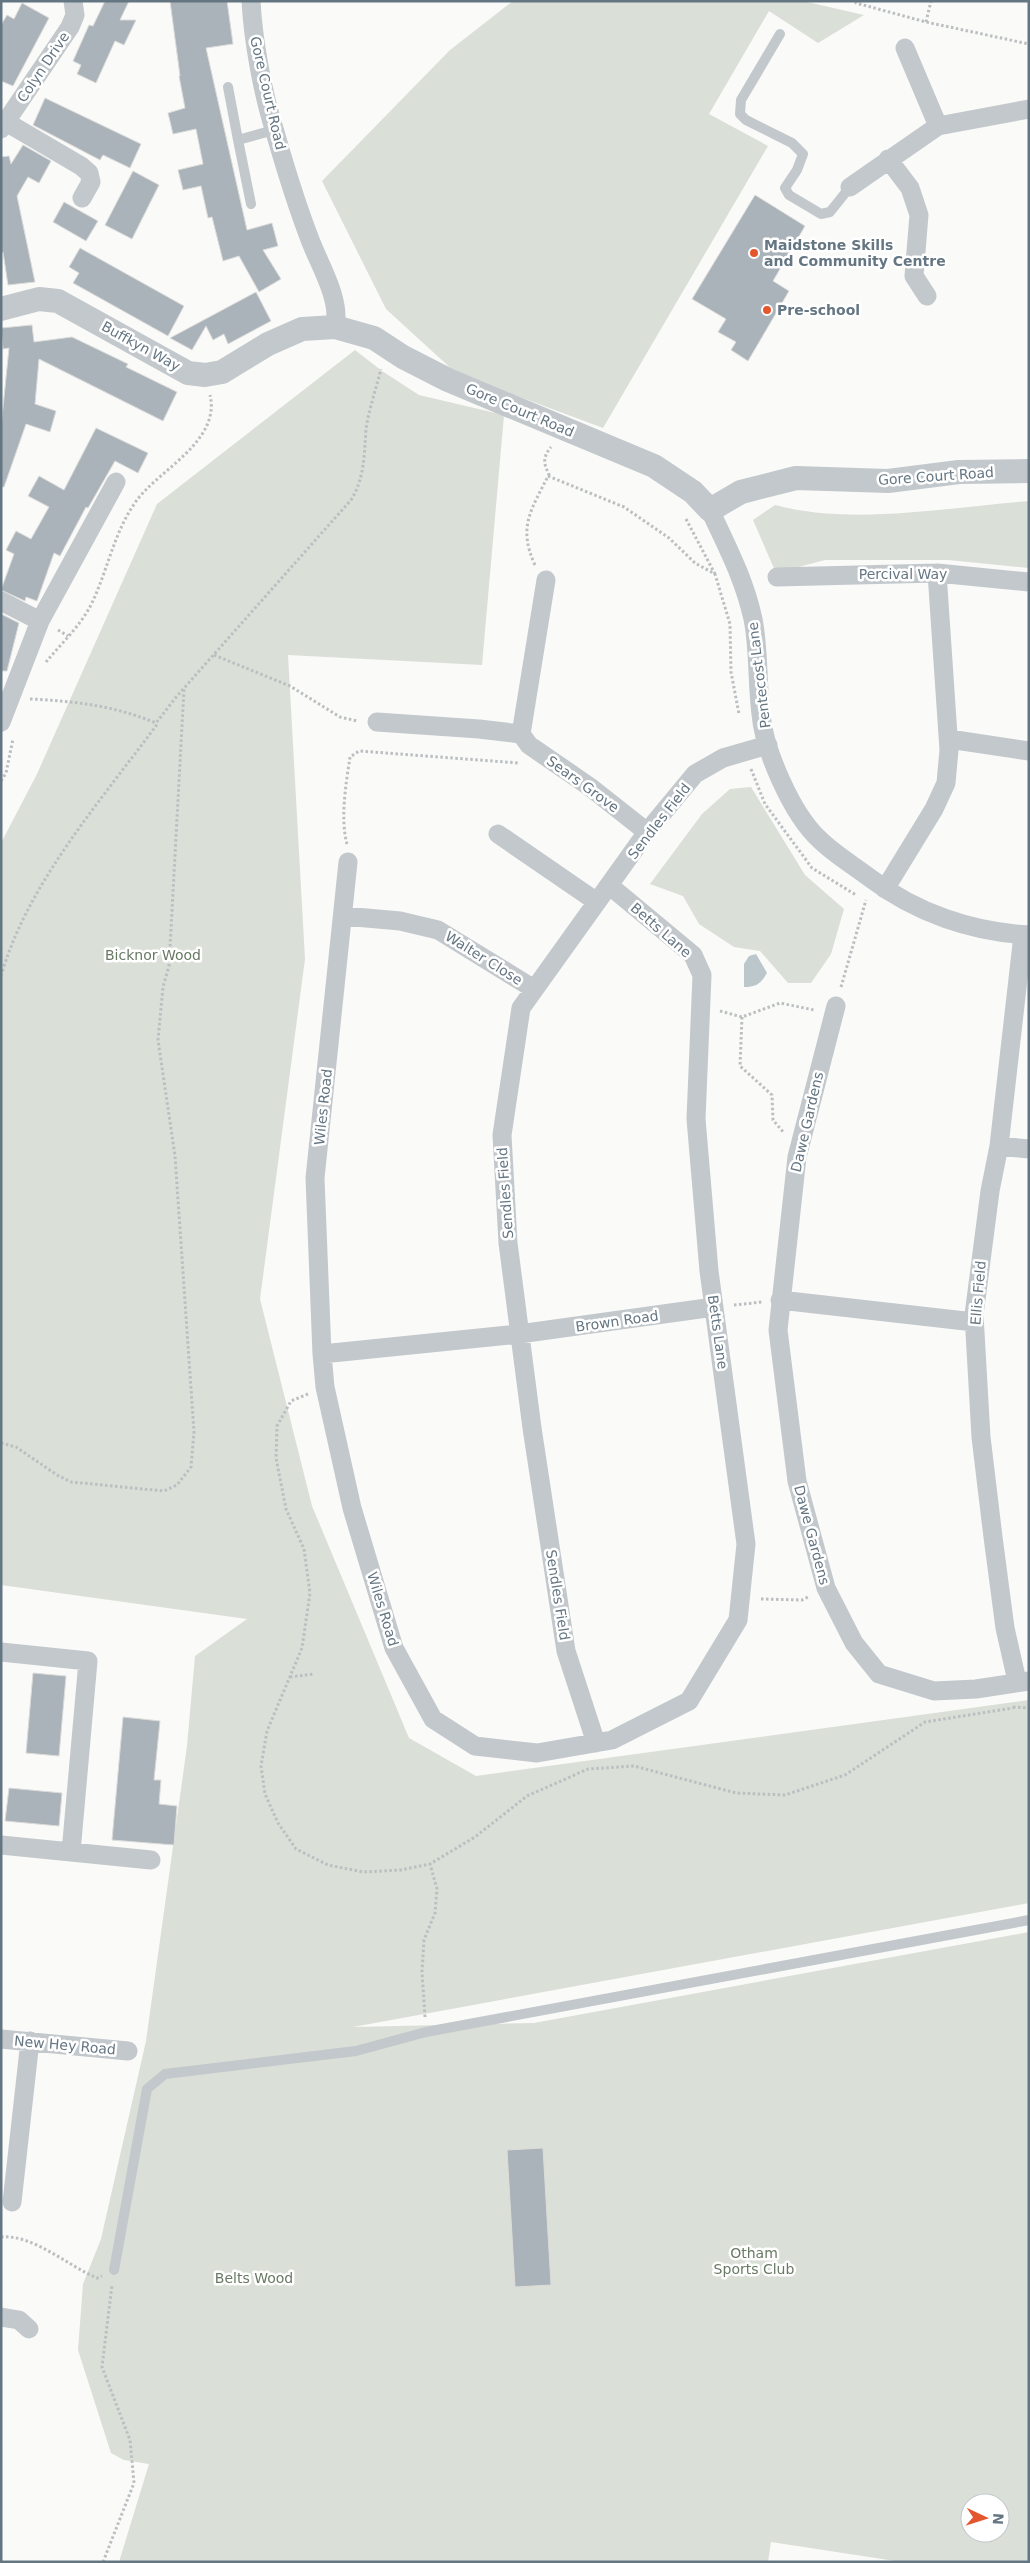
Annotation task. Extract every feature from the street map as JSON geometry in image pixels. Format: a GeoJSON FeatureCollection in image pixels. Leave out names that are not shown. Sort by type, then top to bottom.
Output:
{"type":"FeatureCollection","features":[{"type":"Feature","properties":{"kind":"street","name":"Colyn Drive"},"geometry":{"type":"LineString","coordinates":[[4,125],[70,27],[75,15],[72,1]]}},
{"type":"Feature","properties":{"kind":"street","name":"Gore Court Road"},"geometry":{"type":"LineString","coordinates":[[251,1],[252,26],[274,130],[308,237],[335,303],[337,316],[335,327],[374,338],[448,380],[654,466],[693,492],[710,510],[740,492],[796,478],[888,481],[959,472],[1029,471]]}},
{"type":"Feature","properties":{"kind":"street"},"geometry":{"type":"LineString","coordinates":[[905,48],[938,126]]}},
{"type":"Feature","properties":{"kind":"street"},"geometry":{"type":"LineString","coordinates":[[850,187],[938,126],[1029,109]]}},
{"type":"Feature","properties":{"kind":"street"},"geometry":{"type":"LineString","coordinates":[[4,125],[82,166],[89,173],[91,182],[82,198]]}},
{"type":"Feature","properties":{"kind":"street"},"geometry":{"type":"LineString","coordinates":[[888,159],[910,188],[919,215],[914,276],[928,296]]}},
{"type":"Feature","properties":{"kind":"street","name":"Buffkyn Way"},"geometry":{"type":"LineString","coordinates":[[1,309],[38,299],[58,301],[188,373],[206,375]]}},
{"type":"Feature","properties":{"kind":"street"},"geometry":{"type":"LineString","coordinates":[[206,375],[222,372],[268,344],[302,329],[335,327]]}},
{"type":"Feature","properties":{"kind":"street"},"geometry":{"type":"LineString","coordinates":[[1,722],[40,621],[116,482]]}},
{"type":"Feature","properties":{"kind":"street","name":"Pentecost Lane"},"geometry":{"type":"LineString","coordinates":[[710,510],[744,583],[753,622],[761,716],[768,745],[783,789],[818,838],[885,889],[940,918],[984,930],[1026,935]]}},
{"type":"Feature","properties":{"kind":"street"},"geometry":{"type":"LineString","coordinates":[[885,889],[934,809],[946,783],[948,738],[938,573]]}},
{"type":"Feature","properties":{"kind":"street","name":"Percival Way"},"geometry":{"type":"LineString","coordinates":[[777,577],[938,573],[1029,582]]}},
{"type":"Feature","properties":{"kind":"street"},"geometry":{"type":"LineString","coordinates":[[377,722],[478,728],[521,734],[546,580]]}},
{"type":"Feature","properties":{"kind":"street"},"geometry":{"type":"LineString","coordinates":[[1,601],[40,621]]}},
{"type":"Feature","properties":{"kind":"street","name":"Sears Grove"},"geometry":{"type":"LineString","coordinates":[[521,734],[529,745],[590,786],[647,832]]}},
{"type":"Feature","properties":{"kind":"street"},"geometry":{"type":"LineString","coordinates":[[948,738],[1029,751]]}},
{"type":"Feature","properties":{"kind":"street","name":"Sendles Field"},"geometry":{"type":"LineString","coordinates":[[596,1743],[566,1651],[519,1334],[508,1243],[502,1135],[521,1008],[647,832],[695,774],[723,758],[768,745]]}},
{"type":"Feature","properties":{"kind":"street"},"geometry":{"type":"LineString","coordinates":[[498,834],[597,902]]}},
{"type":"Feature","properties":{"kind":"street","name":"Wiles Road"},"geometry":{"type":"LineString","coordinates":[[348,862],[344,916],[315,1178],[325,1387],[352,1508],[394,1648],[433,1719],[475,1746],[537,1754],[596,1743]]}},
{"type":"Feature","properties":{"kind":"street","name":"Betts Lane"},"geometry":{"type":"LineString","coordinates":[[596,1743],[612,1740],[689,1701],[738,1620],[746,1544],[709,1271],[696,1119],[702,974],[693,955],[610,886]]}},
{"type":"Feature","properties":{"kind":"street","name":"Walter Close"},"geometry":{"type":"LineString","coordinates":[[344,916],[400,921],[438,930],[534,989]]}},
{"type":"Feature","properties":{"kind":"street","name":"Ellis Field"},"geometry":{"type":"LineString","coordinates":[[1023,1681],[1006,1628],[992,1528],[981,1437],[974,1322],[990,1191],[999,1146],[1026,935]]}},
{"type":"Feature","properties":{"kind":"street","name":"Dawe Gardens"},"geometry":{"type":"LineString","coordinates":[[836,1006],[796,1157],[778,1330],[797,1481],[826,1588],[854,1643],[878,1674],[934,1691],[976,1689],[1023,1681]]}},
{"type":"Feature","properties":{"kind":"street"},"geometry":{"type":"LineString","coordinates":[[999,1146],[1029,1149]]}},
{"type":"Feature","properties":{"kind":"street"},"geometry":{"type":"LineString","coordinates":[[780,1300],[974,1322]]}},
{"type":"Feature","properties":{"kind":"street","name":"Brown Road"},"geometry":{"type":"LineString","coordinates":[[519,1334],[714,1307]]}},
{"type":"Feature","properties":{"kind":"street"},"geometry":{"type":"LineString","coordinates":[[322,1354],[519,1334]]}},
{"type":"Feature","properties":{"kind":"street"},"geometry":{"type":"LineString","coordinates":[[1,1652],[88,1661],[71,1852]]}},
{"type":"Feature","properties":{"kind":"street"},"geometry":{"type":"LineString","coordinates":[[1,1845],[151,1860]]}},
{"type":"Feature","properties":{"kind":"street","name":"New Hey Road"},"geometry":{"type":"LineString","coordinates":[[1,2039],[128,2051]]}},
{"type":"Feature","properties":{"kind":"street"},"geometry":{"type":"LineString","coordinates":[[12,2202],[30,2041]]}},
{"type":"Feature","properties":{"kind":"street"},"geometry":{"type":"LineString","coordinates":[[1,2317],[18,2320],[29,2329]]}},
{"type":"Feature","properties":{"kind":"lane"},"geometry":{"type":"LineString","coordinates":[[780,34],[741,100],[740,114],[746,120],[792,143],[803,154],[797,170],[785,188],[789,195],[822,214],[830,212],[850,187]]}},
{"type":"Feature","properties":{"kind":"lane"},"geometry":{"type":"LineString","coordinates":[[228,87],[251,204]]}},
{"type":"Feature","properties":{"kind":"lane"},"geometry":{"type":"LineString","coordinates":[[238,140],[274,130]]}},
{"type":"Feature","properties":{"kind":"lane"},"geometry":{"type":"LineString","coordinates":[[114,2270],[147,2089],[165,2074],[356,2051],[426,2032],[1029,1920]]}},
{"type":"Feature","properties":{"kind":"path"},"geometry":{"type":"LineString","coordinates":[[926,22],[931,1]]}},
{"type":"Feature","properties":{"kind":"path"},"geometry":{"type":"LineString","coordinates":[[856,2],[926,22],[1029,44]]}},
{"type":"Feature","properties":{"kind":"path"},"geometry":{"type":"LineString","coordinates":[[30,692],[26,699],[94,704],[118,709],[156,723],[214,654],[351,500],[358,488],[365,456],[371,405],[388,347]]}},
{"type":"Feature","properties":{"kind":"path"},"geometry":{"type":"LineString","coordinates":[[42,670],[90,607],[121,526],[138,499],[180,460],[199,439],[209,419],[212,403],[206,375]]}},
{"type":"Feature","properties":{"kind":"path"},"geometry":{"type":"LineString","coordinates":[[546,580],[535,566],[526,546],[528,522],[538,495],[549,474],[544,464],[545,455],[551,446],[560,446]]}},
{"type":"Feature","properties":{"kind":"path"},"geometry":{"type":"LineString","coordinates":[[548,476],[624,507],[669,538],[695,563],[715,574]]}},
{"type":"Feature","properties":{"kind":"path"},"geometry":{"type":"LineString","coordinates":[[684,515],[715,574],[730,624],[731,672],[746,752]]}},
{"type":"Feature","properties":{"kind":"path"},"geometry":{"type":"LineString","coordinates":[[214,654],[290,686],[340,717],[354,721],[377,722]]}},
{"type":"Feature","properties":{"kind":"path"},"geometry":{"type":"LineString","coordinates":[[1,976],[14,937],[27,908],[51,869],[184,689]]}},
{"type":"Feature","properties":{"kind":"path"},"geometry":{"type":"LineString","coordinates":[[1,1443],[16,1447],[57,1476],[71,1482],[164,1490],[177,1485],[191,1467],[194,1432],[175,1156],[158,1040],[163,987],[169,966],[184,689]]}},
{"type":"Feature","properties":{"kind":"path"},"geometry":{"type":"LineString","coordinates":[[1,781],[6,773],[14,735]]}},
{"type":"Feature","properties":{"kind":"path"},"geometry":{"type":"LineString","coordinates":[[348,862],[349,849],[344,834],[347,773],[350,757],[359,751],[530,765],[539,752]]}},
{"type":"Feature","properties":{"kind":"path"},"geometry":{"type":"LineString","coordinates":[[702,1007],[742,1017],[780,1003],[816,1011],[836,1006],[867,901],[845,888]]}},
{"type":"Feature","properties":{"kind":"path"},"geometry":{"type":"LineString","coordinates":[[742,1017],[740,1066],[772,1095],[773,1120],[788,1137],[802,1140]]}},
{"type":"Feature","properties":{"kind":"path"},"geometry":{"type":"LineString","coordinates":[[714,1307],[780,1300]]}},
{"type":"Feature","properties":{"kind":"path"},"geometry":{"type":"LineString","coordinates":[[325,1387],[291,1401],[277,1426],[276,1458],[286,1509],[304,1549],[310,1593],[302,1648],[267,1731],[261,1766],[265,1794],[278,1823],[296,1849],[328,1865],[363,1872],[401,1870],[430,1864],[475,1836],[527,1796],[588,1769],[634,1766],[736,1793],[785,1794],[845,1775],[925,1722],[1013,1708]]}},
{"type":"Feature","properties":{"kind":"path"},"geometry":{"type":"LineString","coordinates":[[740,1596],[802,1600],[826,1588]]}},
{"type":"Feature","properties":{"kind":"path"},"geometry":{"type":"LineString","coordinates":[[290,1678],[314,1674]]}},
{"type":"Feature","properties":{"kind":"path"},"geometry":{"type":"LineString","coordinates":[[426,2032],[422,1972],[424,1940],[435,1912],[437,1889],[430,1864]]}},
{"type":"Feature","properties":{"kind":"path"},"geometry":{"type":"LineString","coordinates":[[1,2237],[11,2236],[27,2242],[52,2253],[77,2270],[98,2278],[114,2270]]}},
{"type":"Feature","properties":{"kind":"path"},"geometry":{"type":"LineString","coordinates":[[103,2562],[134,2484],[130,2440],[102,2367],[114,2270]]}},
{"type":"Feature","properties":{"kind":"green space"},"geometry":{"type":"Polygon","coordinates":[[[513,1],[803,1],[864,15],[818,43],[769,11],[709,114],[768,146],[603,428],[456,373],[386,309],[322,181],[450,50],[513,1]]]}},
{"type":"Feature","properties":{"kind":"green space"},"geometry":{"type":"Polygon","coordinates":[[[355,350],[382,371],[419,395],[504,415],[482,665],[288,655],[305,959],[260,1299],[312,1506],[409,1738],[476,1776],[1029,1700],[1029,1903],[353,2027],[534,2023],[1029,1932],[1029,2562],[902,2562],[771,2542],[768,2562],[119,2562],[149,2464],[124,2460],[111,2453],[78,2350],[83,2284],[101,2239],[146,2041],[187,1746],[195,1656],[247,1619],[1,1585],[1,843],[37,774],[157,504],[355,350]]]}},
{"type":"Feature","properties":{"kind":"green space"},"geometry":{"type":"Polygon","coordinates":[[[1029,501],[1029,568],[948,560],[825,560],[776,573],[753,520],[775,505],[805,511],[869,515],[1029,501]]]}},
{"type":"Feature","properties":{"kind":"green space"},"geometry":{"type":"Polygon","coordinates":[[[751,787],[805,875],[844,909],[831,954],[811,983],[788,983],[760,951],[734,947],[699,924],[683,896],[650,884],[702,814],[730,789],[751,787]]]}},
{"type":"Feature","properties":{"kind":"shaded area"},"geometry":{"type":"Polygon","coordinates":[[[756,954],[767,973],[758,984],[744,987],[744,964],[749,956],[756,954]]]}},
{"type":"Feature","properties":{"kind":"building"},"geometry":{"type":"Polygon","coordinates":[[[105,1],[129,1],[120,20],[136,20],[124,45],[115,41],[96,83],[77,74],[81,65],[73,61],[89,25],[93,26],[105,1]]]}},
{"type":"Feature","properties":{"kind":"building"},"geometry":{"type":"Polygon","coordinates":[[[170,1],[227,1],[233,44],[206,48],[247,230],[272,223],[278,246],[263,250],[281,279],[259,292],[239,256],[223,261],[212,217],[208,218],[201,186],[183,190],[178,170],[203,164],[196,129],[173,134],[168,113],[185,108],[170,1]]]}},
{"type":"Feature","properties":{"kind":"building"},"geometry":{"type":"Polygon","coordinates":[[[22,3],[49,18],[13,86],[1,81],[1,25],[7,15],[14,19],[22,3]]]}},
{"type":"Feature","properties":{"kind":"building"},"geometry":{"type":"Polygon","coordinates":[[[45,98],[141,144],[130,168],[103,155],[100,160],[33,125],[45,98]]]}},
{"type":"Feature","properties":{"kind":"building"},"geometry":{"type":"Polygon","coordinates":[[[23,145],[51,161],[39,183],[28,177],[17,196],[35,282],[8,285],[3,252],[1,253],[1,157],[9,156],[11,164],[23,145]]]}},
{"type":"Feature","properties":{"kind":"building"},"geometry":{"type":"Polygon","coordinates":[[[133,171],[159,185],[132,239],[105,225],[133,171]]]}},
{"type":"Feature","properties":{"kind":"building","name":"Maidstone Skills and Community Centre"},"geometry":{"type":"Polygon","coordinates":[[[755,195],[805,226],[773,281],[789,291],[748,361],[731,350],[736,342],[718,332],[726,319],[692,299],[755,195]]]}},
{"type":"Feature","properties":{"kind":"building"},"geometry":{"type":"Polygon","coordinates":[[[64,202],[98,221],[86,241],[53,222],[64,202]]]}},
{"type":"Feature","properties":{"kind":"building"},"geometry":{"type":"Polygon","coordinates":[[[80,248],[184,306],[168,336],[73,283],[79,273],[69,267],[80,248]]]}},
{"type":"Feature","properties":{"kind":"building"},"geometry":{"type":"Polygon","coordinates":[[[256,292],[271,321],[228,344],[224,334],[213,340],[206,326],[192,350],[170,338],[256,292]]]}},
{"type":"Feature","properties":{"kind":"building"},"geometry":{"type":"Polygon","coordinates":[[[32,325],[34,342],[72,337],[128,364],[126,367],[177,392],[163,421],[39,359],[35,404],[56,411],[50,432],[26,424],[4,487],[1,487],[1,427],[9,348],[3,349],[1,328],[32,325]]]}},
{"type":"Feature","properties":{"kind":"building"},"geometry":{"type":"Polygon","coordinates":[[[96,428],[148,453],[138,473],[115,461],[88,508],[86,507],[60,556],[54,553],[37,601],[26,597],[25,601],[1,590],[14,554],[6,550],[16,531],[31,539],[49,507],[28,496],[39,476],[64,490],[96,428]]]}},
{"type":"Feature","properties":{"kind":"building"},"geometry":{"type":"Polygon","coordinates":[[[1,614],[19,623],[7,671],[1,671],[1,614]]]}},
{"type":"Feature","properties":{"kind":"building"},"geometry":{"type":"Polygon","coordinates":[[[33,1673],[66,1676],[59,1756],[26,1753],[33,1673]]]}},
{"type":"Feature","properties":{"kind":"building"},"geometry":{"type":"Polygon","coordinates":[[[123,1717],[160,1721],[154,1780],[161,1780],[159,1804],[177,1806],[174,1845],[112,1840],[123,1717]]]}},
{"type":"Feature","properties":{"kind":"building"},"geometry":{"type":"Polygon","coordinates":[[[9,1788],[62,1793],[59,1826],[5,1821],[9,1788]]]}},
{"type":"Feature","properties":{"kind":"building"},"geometry":{"type":"Polygon","coordinates":[[[543,2148],[551,2285],[515,2287],[507,2150],[543,2148]]]}},
{"type":"Feature","properties":{"kind":"place","name":"Maidstone Skills and Community Centre"},"geometry":{"type":"Point","coordinates":[754,253]}},
{"type":"Feature","properties":{"kind":"place","name":"Pre-school"},"geometry":{"type":"Point","coordinates":[767,310]}},
{"type":"Feature","properties":{"kind":"park label","name":"Bicknor Wood"},"geometry":{"type":"Point","coordinates":[153,955]}},
{"type":"Feature","properties":{"kind":"park label","name":"Otham Sports Club"},"geometry":{"type":"Point","coordinates":[754,2262]}},
{"type":"Feature","properties":{"kind":"park label","name":"Belts Wood"},"geometry":{"type":"Point","coordinates":[254,2278]}}]}
